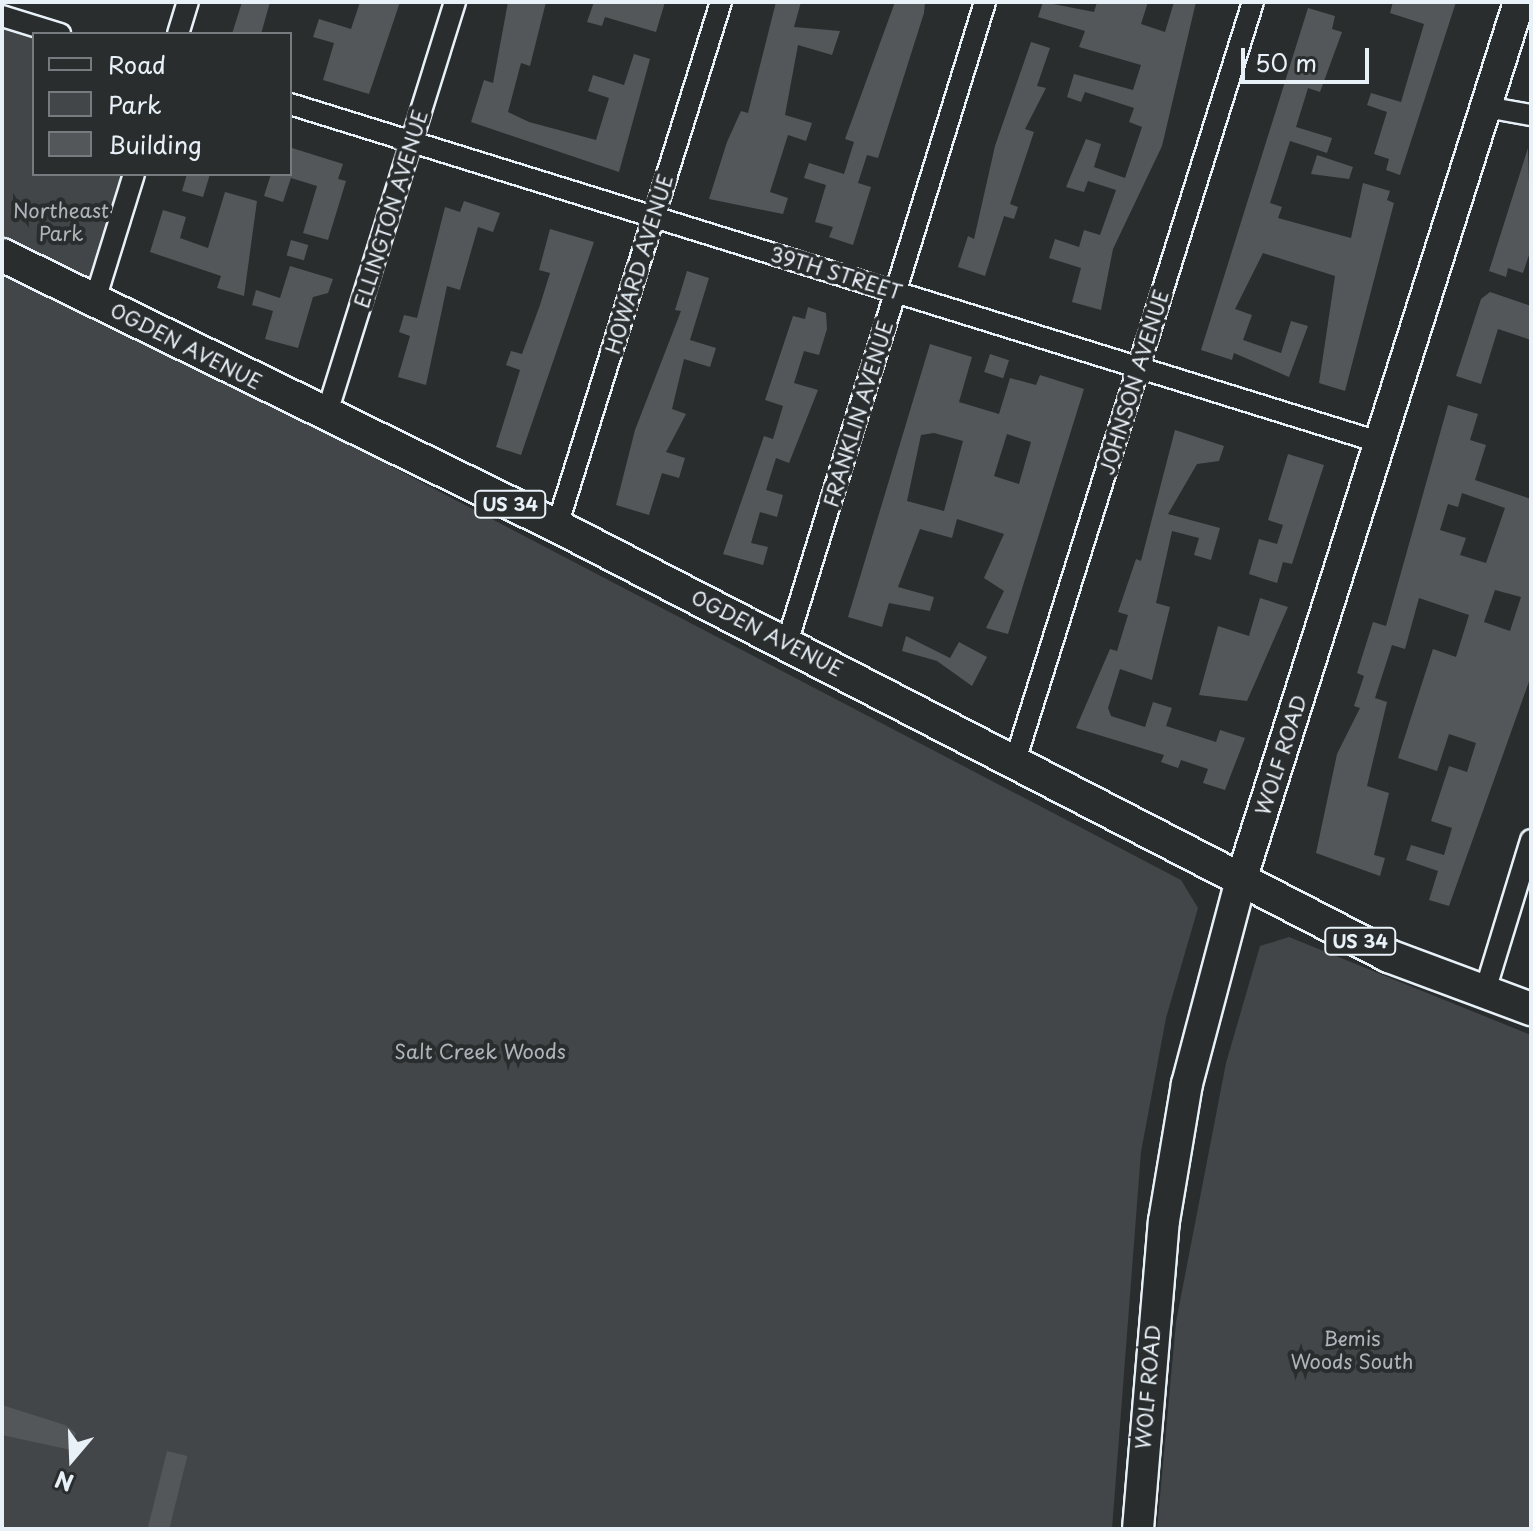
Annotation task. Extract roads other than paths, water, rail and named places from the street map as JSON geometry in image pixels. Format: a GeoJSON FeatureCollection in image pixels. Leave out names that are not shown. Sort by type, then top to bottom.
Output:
{"type":"FeatureCollection","features":[{"type":"Feature","properties":{"kind":"main road","name":"WOLF ROAD"},"geometry":{"type":"LineString","coordinates":[[1138,1529],[1164,1221],[1187,1084],[1241,880],[1382,443],[1519,2]]}},
{"type":"Feature","properties":{"kind":"main road","name":"OGDEN AVENUE"},"geometry":{"type":"LineString","coordinates":[[2,255],[326,416],[557,526],[1399,961],[1531,1009]]}},
{"type":"Feature","properties":{"kind":"street"},"geometry":{"type":"LineString","coordinates":[[179,32],[188,2]]}},
{"type":"Feature","properties":{"kind":"street","name":"ELLINGTON AVENUE"},"geometry":{"type":"LineString","coordinates":[[326,416],[455,2]]}},
{"type":"Feature","properties":{"kind":"street","name":"HOWARD AVENUE"},"geometry":{"type":"LineString","coordinates":[[557,526],[721,2]]}},
{"type":"Feature","properties":{"kind":"street","name":"FRANKLIN AVENUE"},"geometry":{"type":"LineString","coordinates":[[787,643],[985,2]]}},
{"type":"Feature","properties":{"kind":"street","name":"JOHNSON AVENUE"},"geometry":{"type":"LineString","coordinates":[[1015,761],[1253,2]]}},
{"type":"Feature","properties":{"kind":"street"},"geometry":{"type":"LineString","coordinates":[[2,16],[54,32]]}},
{"type":"Feature","properties":{"kind":"street","name":"39TH STREET"},"geometry":{"type":"LineString","coordinates":[[292,105],[1382,443]]}},
{"type":"Feature","properties":{"kind":"street"},"geometry":{"type":"LineString","coordinates":[[1486,107],[1531,115]]}},
{"type":"Feature","properties":{"kind":"street"},"geometry":{"type":"LineString","coordinates":[[95,300],[133,176]]}},
{"type":"Feature","properties":{"kind":"street"},"geometry":{"type":"LineString","coordinates":[[1484,994],[1531,840]]}},
{"type":"Feature","properties":{"kind":"park label","name":"Northeast Park"},"geometry":{"type":"Point","coordinates":[61,222]}},
{"type":"Feature","properties":{"kind":"park label","name":"Salt Creek Woods"},"geometry":{"type":"Point","coordinates":[480,1051]}},
{"type":"Feature","properties":{"kind":"park label","name":"Bemis Woods South"},"geometry":{"type":"Point","coordinates":[1352,1350]}}]}
